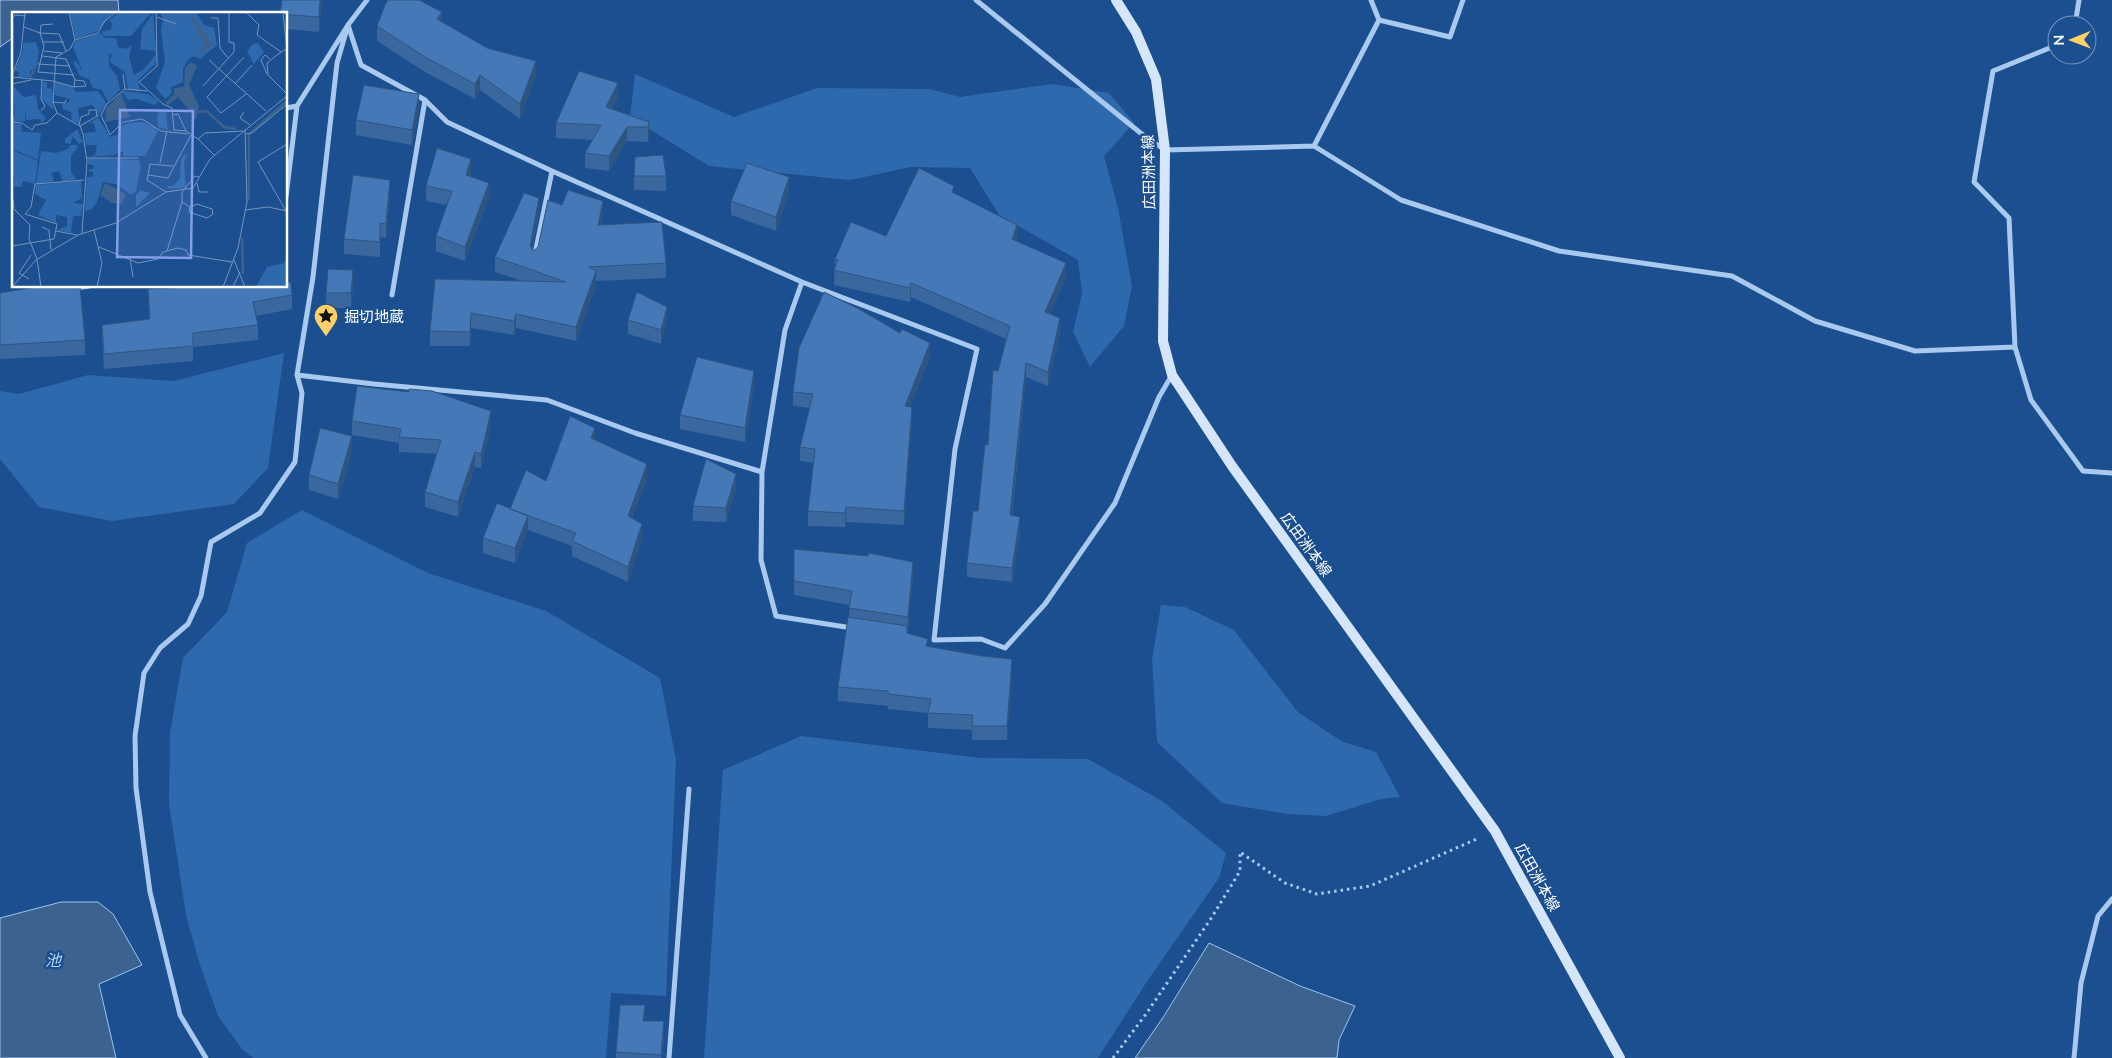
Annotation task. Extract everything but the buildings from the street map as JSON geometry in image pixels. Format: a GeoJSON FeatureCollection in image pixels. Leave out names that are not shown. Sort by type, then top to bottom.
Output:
{"type":"FeatureCollection","features":[{"type":"Feature","properties":{"kind":"main road","name":"広田洲本線"},"geometry":{"type":"LineString","coordinates":[[1116,0],[1136,32],[1156,79],[1165,150],[1163,340],[1172,375],[1232,466],[1495,831],[1620,1058]]}},
{"type":"Feature","properties":{"kind":"street"},"geometry":{"type":"LineString","coordinates":[[288,180],[297,106],[348,25],[367,0]]}},
{"type":"Feature","properties":{"kind":"street"},"geometry":{"type":"LineString","coordinates":[[976,0],[1143,135],[1165,150],[1314,146],[1401,200],[1559,251],[1732,276],[1815,321],[1915,351],[2015,347]]}},
{"type":"Feature","properties":{"kind":"street"},"geometry":{"type":"LineString","coordinates":[[1314,146],[1378,20],[1371,0]]}},
{"type":"Feature","properties":{"kind":"street"},"geometry":{"type":"LineString","coordinates":[[1378,20],[1450,37],[1463,0]]}},
{"type":"Feature","properties":{"kind":"street"},"geometry":{"type":"LineString","coordinates":[[2077,15],[2079,0]]}},
{"type":"Feature","properties":{"kind":"street"},"geometry":{"type":"LineString","coordinates":[[348,25],[361,65],[426,100],[447,122],[552,171],[802,282],[977,349],[955,449],[934,640]]}},
{"type":"Feature","properties":{"kind":"street"},"geometry":{"type":"LineString","coordinates":[[206,1058],[180,1015],[150,892],[136,788],[134,736],[144,673],[160,648],[188,624],[201,596],[210,542],[260,513],[296,462],[302,393],[298,374],[313,277],[337,63],[348,25]]}},
{"type":"Feature","properties":{"kind":"street"},"geometry":{"type":"LineString","coordinates":[[2047,49],[1993,71],[1974,182],[2008,218],[2015,347],[2031,400],[2083,471],[2112,472]]}},
{"type":"Feature","properties":{"kind":"street"},"geometry":{"type":"LineString","coordinates":[[392,295],[426,100]]}},
{"type":"Feature","properties":{"kind":"street"},"geometry":{"type":"LineString","coordinates":[[288,108],[297,106]]}},
{"type":"Feature","properties":{"kind":"street"},"geometry":{"type":"LineString","coordinates":[[534,261],[552,171]]}},
{"type":"Feature","properties":{"kind":"street"},"geometry":{"type":"LineString","coordinates":[[802,282],[785,330],[762,472],[762,560],[776,616],[860,630]]}},
{"type":"Feature","properties":{"kind":"street"},"geometry":{"type":"LineString","coordinates":[[298,374],[374,384],[547,400],[635,433],[762,472]]}},
{"type":"Feature","properties":{"kind":"street"},"geometry":{"type":"LineString","coordinates":[[925,638],[934,640],[981,639],[1005,648],[1045,604],[1115,503],[1159,397],[1172,375]]}},
{"type":"Feature","properties":{"kind":"street"},"geometry":{"type":"LineString","coordinates":[[669,1058],[689,789]]}},
{"type":"Feature","properties":{"kind":"street"},"geometry":{"type":"LineString","coordinates":[[2074,1058],[2081,983],[2098,916],[2112,899]]}},
{"type":"Feature","properties":{"kind":"path"},"geometry":{"type":"LineString","coordinates":[[1113,1058],[1146,1014],[1212,917],[1240,871],[1240,852],[1285,882],[1317,894],[1370,886],[1495,831]]}},
{"type":"Feature","properties":{"kind":"shaded area"},"geometry":{"type":"Polygon","coordinates":[[[635,74],[734,117],[817,88],[930,89],[960,97],[1052,84],[1109,93],[1134,123],[1104,156],[1118,208],[1132,286],[1124,326],[1090,367],[1073,332],[1082,294],[1078,260],[999,215],[970,168],[911,167],[850,180],[709,166],[630,117],[635,74]]]}},
{"type":"Feature","properties":{"kind":"shaded area"},"geometry":{"type":"Polygon","coordinates":[[[284,353],[268,468],[234,504],[112,521],[39,507],[0,459],[0,391],[19,394],[88,375],[174,381],[284,353]]]}},
{"type":"Feature","properties":{"kind":"shaded area"},"geometry":{"type":"Polygon","coordinates":[[[302,510],[428,573],[546,611],[660,678],[676,760],[666,996],[611,993],[606,1058],[253,1058],[242,1049],[218,1016],[199,962],[186,915],[169,804],[170,733],[183,658],[227,612],[247,543],[302,510]]]}},
{"type":"Feature","properties":{"kind":"shaded area"},"geometry":{"type":"Polygon","coordinates":[[[1161,605],[1185,607],[1234,630],[1298,712],[1341,741],[1376,752],[1400,797],[1381,799],[1326,816],[1287,814],[1222,803],[1157,742],[1152,660],[1161,605]]]}},
{"type":"Feature","properties":{"kind":"shaded area"},"geometry":{"type":"Polygon","coordinates":[[[801,736],[981,758],[1088,759],[1162,801],[1226,853],[1219,878],[1148,980],[1098,1058],[704,1058],[723,770],[801,736]]]}},
{"type":"Feature","properties":{"kind":"water"},"geometry":{"type":"Polygon","coordinates":[[[0,0],[118,0],[119,12],[12,12],[12,38],[0,47],[0,0]]]}},
{"type":"Feature","properties":{"kind":"water","name":"池"},"geometry":{"type":"Polygon","coordinates":[[[61,902],[98,902],[113,914],[142,965],[99,984],[116,1058],[0,1058],[0,918],[61,902]]]}},
{"type":"Feature","properties":{"kind":"water"},"geometry":{"type":"Polygon","coordinates":[[[1209,943],[1300,986],[1355,1006],[1339,1040],[1337,1058],[1135,1058],[1164,1016],[1209,943]]]}},
{"type":"Feature","properties":{"kind":"place","name":"掘切地蔵"},"geometry":{"type":"Point","coordinates":[326,337]}}]}
